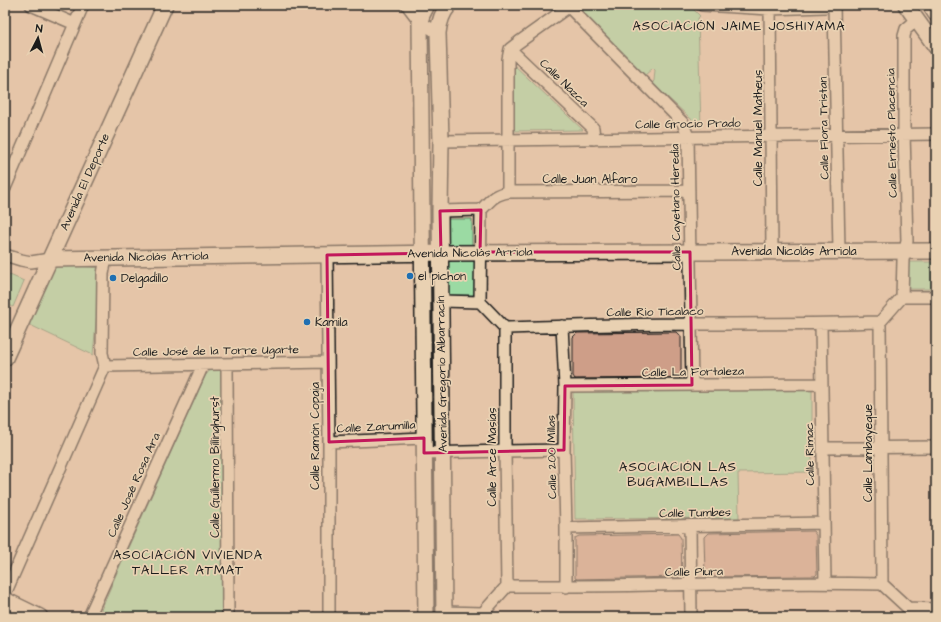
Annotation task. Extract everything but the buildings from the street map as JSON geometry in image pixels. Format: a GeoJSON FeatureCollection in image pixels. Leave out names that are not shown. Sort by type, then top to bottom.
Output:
{"type":"FeatureCollection","features":[{"type":"Feature","properties":{"kind":"street"},"geometry":{"type":"LineString","coordinates":[[31,5],[75,24]]}},
{"type":"Feature","properties":{"kind":"street"},"geometry":{"type":"LineString","coordinates":[[5,188],[83,5]]}},
{"type":"Feature","properties":{"kind":"street","name":"Avenida El Deporte"},"geometry":{"type":"LineString","coordinates":[[5,358],[165,5]]}},
{"type":"Feature","properties":{"kind":"street"},"geometry":{"type":"LineString","coordinates":[[407,5],[420,22],[438,33]]}},
{"type":"Feature","properties":{"kind":"street"},"geometry":{"type":"LineString","coordinates":[[420,22],[427,5]]}},
{"type":"Feature","properties":{"kind":"street","name":"Avenida Gregorio Albarracín"},"geometry":{"type":"LineString","coordinates":[[444,614],[440,211],[441,141],[438,33],[442,15],[449,5]]}},
{"type":"Feature","properties":{"kind":"street"},"geometry":{"type":"LineString","coordinates":[[702,5],[770,7],[824,7],[828,5]]}},
{"type":"Feature","properties":{"kind":"street","name":"Calle Flora Tristan"},"geometry":{"type":"LineString","coordinates":[[834,5],[839,251]]}},
{"type":"Feature","properties":{"kind":"street"},"geometry":{"type":"LineString","coordinates":[[906,5],[936,47]]}},
{"type":"Feature","properties":{"kind":"street"},"geometry":{"type":"LineString","coordinates":[[930,5],[936,14]]}},
{"type":"Feature","properties":{"kind":"street"},"geometry":{"type":"LineString","coordinates":[[508,192],[508,59],[510,49],[569,6]]}},
{"type":"Feature","properties":{"kind":"street","name":"Calle Cayetano Heredia"},"geometry":{"type":"LineString","coordinates":[[569,6],[683,123],[688,137],[692,385]]}},
{"type":"Feature","properties":{"kind":"street","name":"Calle Manuel Matheus"},"geometry":{"type":"LineString","coordinates":[[770,7],[772,251]]}},
{"type":"Feature","properties":{"kind":"street","name":"Calle Ernesto Placencia"},"geometry":{"type":"LineString","coordinates":[[902,298],[903,260],[907,241],[904,134],[904,36],[906,29],[917,20]]}},
{"type":"Feature","properties":{"kind":"street","name":"Avenida Gregorio Albarracín"},"geometry":{"type":"LineString","coordinates":[[420,22],[426,617]]}},
{"type":"Feature","properties":{"kind":"street","name":"Calle Nazca"},"geometry":{"type":"LineString","coordinates":[[510,49],[593,128],[594,139]]}},
{"type":"Feature","properties":{"kind":"street","name":"Calle Grocio Prado"},"geometry":{"type":"LineString","coordinates":[[441,141],[936,134]]}},
{"type":"Feature","properties":{"kind":"street","name":"Calle Juan Alfaro"},"geometry":{"type":"LineString","coordinates":[[481,210],[492,198],[499,194],[508,192],[689,191]]}},
{"type":"Feature","properties":{"kind":"street"},"geometry":{"type":"LineString","coordinates":[[440,211],[481,210],[480,302],[505,328]]}},
{"type":"Feature","properties":{"kind":"street","name":"Avenida Nicolás Arriola"},"geometry":{"type":"LineString","coordinates":[[5,255],[31,262],[50,259],[480,252],[936,250]]}},
{"type":"Feature","properties":{"kind":"street","name":"Calle Ramón Copaja"},"geometry":{"type":"LineString","coordinates":[[327,255],[329,617]]}},
{"type":"Feature","properties":{"kind":"street"},"geometry":{"type":"LineString","coordinates":[[5,594],[105,366],[102,353],[103,274],[106,258]]}},
{"type":"Feature","properties":{"kind":"street"},"geometry":{"type":"LineString","coordinates":[[880,322],[902,298],[936,297]]}},
{"type":"Feature","properties":{"kind":"street"},"geometry":{"type":"LineString","coordinates":[[441,301],[480,302]]}},
{"type":"Feature","properties":{"kind":"street","name":"Calle Rio Ticalaco"},"geometry":{"type":"LineString","coordinates":[[505,328],[880,322]]}},
{"type":"Feature","properties":{"kind":"street","name":"Calle Lambayeque"},"geometry":{"type":"LineString","coordinates":[[880,322],[882,584]]}},
{"type":"Feature","properties":{"kind":"street","name":"Calle Rimac"},"geometry":{"type":"LineString","coordinates":[[821,324],[825,583]]}},
{"type":"Feature","properties":{"kind":"street","name":"Calle 200 Millas"},"geometry":{"type":"LineString","coordinates":[[562,326],[566,587]]}},
{"type":"Feature","properties":{"kind":"street","name":"Calle Arce Masías"},"geometry":{"type":"LineString","coordinates":[[505,328],[507,586]]}},
{"type":"Feature","properties":{"kind":"street","name":"Calle José de la Torre Ugarte"},"geometry":{"type":"LineString","coordinates":[[105,366],[328,362]]}},
{"type":"Feature","properties":{"kind":"street","name":"Calle Guillermo Billinghurst"},"geometry":{"type":"LineString","coordinates":[[227,364],[228,617]]}},
{"type":"Feature","properties":{"kind":"street","name":"Calle José Rosa Ara"},"geometry":{"type":"LineString","coordinates":[[89,617],[203,365]]}},
{"type":"Feature","properties":{"kind":"street","name":"Calle La Fortaleza"},"geometry":{"type":"LineString","coordinates":[[564,386],[822,384]]}},
{"type":"Feature","properties":{"kind":"street","name":"Calle Zarumilla"},"geometry":{"type":"LineString","coordinates":[[329,442],[424,438]]}},
{"type":"Feature","properties":{"kind":"street"},"geometry":{"type":"LineString","coordinates":[[823,448],[936,447]]}},
{"type":"Feature","properties":{"kind":"street"},"geometry":{"type":"LineString","coordinates":[[424,453],[564,450]]}},
{"type":"Feature","properties":{"kind":"street","name":"Calle Tumbes"},"geometry":{"type":"LineString","coordinates":[[566,528],[824,523]]}},
{"type":"Feature","properties":{"kind":"street"},"geometry":{"type":"LineString","coordinates":[[690,526],[691,617]]}},
{"type":"Feature","properties":{"kind":"street","name":"Calle Piura"},"geometry":{"type":"LineString","coordinates":[[507,586],[566,587],[825,583],[882,584]]}},
{"type":"Feature","properties":{"kind":"street"},"geometry":{"type":"LineString","coordinates":[[882,584],[908,612],[936,608]]}},
{"type":"Feature","properties":{"kind":"street"},"geometry":{"type":"LineString","coordinates":[[444,614],[483,615],[507,586]]}},
{"type":"Feature","properties":{"kind":"street"},"geometry":{"type":"LineString","coordinates":[[5,600],[40,617]]}},
{"type":"Feature","properties":{"kind":"highlighted area"},"geometry":{"type":"Polygon","coordinates":[[[481,210],[480,252],[690,252],[692,385],[565,386],[564,450],[424,453],[424,438],[329,442],[327,255],[441,253],[440,211],[481,210]]]}},
{"type":"Feature","properties":{"kind":"green space"},"geometry":{"type":"Polygon","coordinates":[[[579,5],[689,5],[700,16],[698,18],[701,128],[652,83],[654,81],[655,70],[653,68],[644,76],[578,12],[577,7],[579,5]]]}},
{"type":"Feature","properties":{"kind":"green space"},"geometry":{"type":"Polygon","coordinates":[[[513,64],[583,130],[514,131],[513,64]]]}},
{"type":"Feature","properties":{"kind":"green space"},"geometry":{"type":"Polygon","coordinates":[[[444,219],[472,219],[472,246],[445,246],[444,219]]]}},
{"type":"Feature","properties":{"kind":"green space"},"geometry":{"type":"Polygon","coordinates":[[[450,258],[478,258],[478,295],[445,295],[445,265],[450,258]]]}},
{"type":"Feature","properties":{"kind":"green space"},"geometry":{"type":"Polygon","coordinates":[[[905,262],[932,262],[932,289],[905,289],[905,262]]]}},
{"type":"Feature","properties":{"kind":"green space"},"geometry":{"type":"Polygon","coordinates":[[[55,264],[101,268],[93,355],[28,324],[55,264]]]}},
{"type":"Feature","properties":{"kind":"green space"},"geometry":{"type":"Polygon","coordinates":[[[5,273],[24,281],[13,307],[5,303],[5,273]]]}},
{"type":"Feature","properties":{"kind":"green space"},"geometry":{"type":"Polygon","coordinates":[[[217,367],[222,371],[224,617],[98,617],[205,376],[211,369],[217,367]]]}},
{"type":"Feature","properties":{"kind":"green space"},"geometry":{"type":"Polygon","coordinates":[[[573,390],[812,390],[812,472],[738,473],[739,518],[575,519],[573,390]]]}},
{"type":"Feature","properties":{"kind":"place","name":"el pichon"},"geometry":{"type":"Point","coordinates":[410,276]}},
{"type":"Feature","properties":{"kind":"place","name":"Delgadillo"},"geometry":{"type":"Point","coordinates":[113,278]}},
{"type":"Feature","properties":{"kind":"place","name":"Kamila"},"geometry":{"type":"Point","coordinates":[307,322]}},
{"type":"Feature","properties":{"kind":"district","name":"ASOCIACIÓN JAIME JOSHIYAMA"},"geometry":{"type":"Point","coordinates":[739,26]}},
{"type":"Feature","properties":{"kind":"district","name":"ASOCIACIÓN LAS BUGAMBILLAS"},"geometry":{"type":"Point","coordinates":[678,474]}},
{"type":"Feature","properties":{"kind":"district","name":"ASOCIACIÓN VIVIENDA TALLER ATMAT"},"geometry":{"type":"Point","coordinates":[188,562]}}]}
